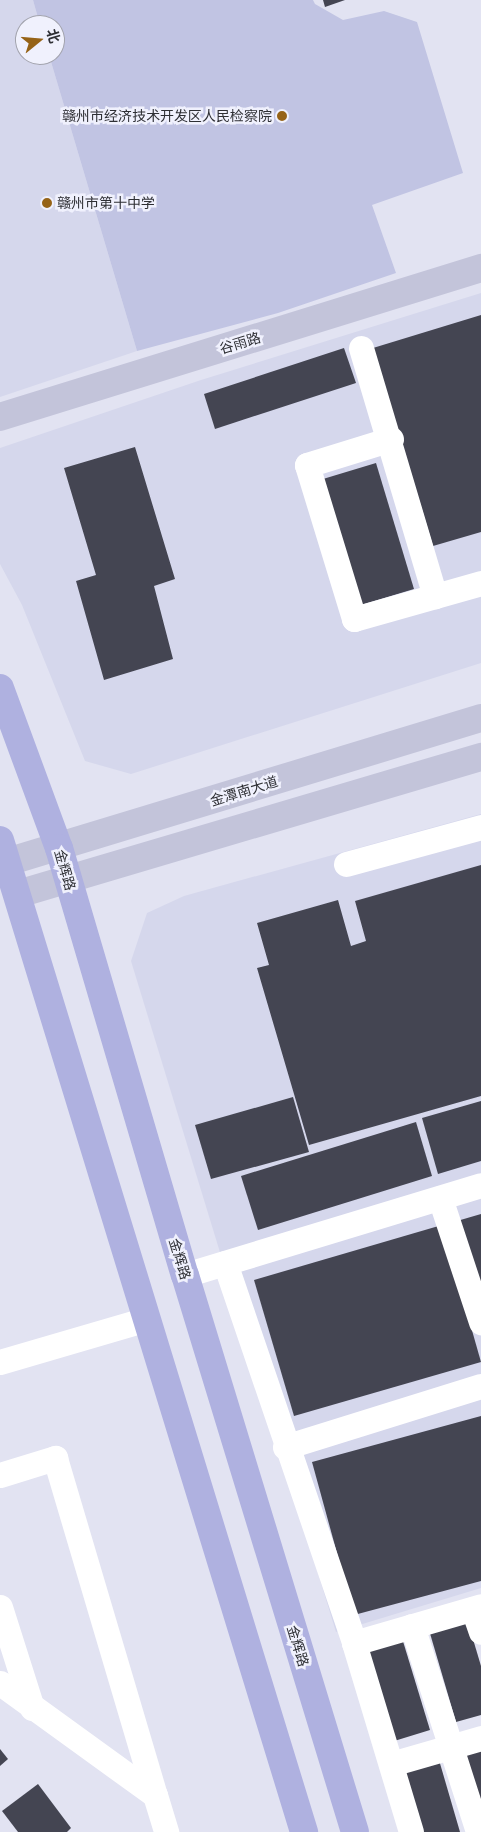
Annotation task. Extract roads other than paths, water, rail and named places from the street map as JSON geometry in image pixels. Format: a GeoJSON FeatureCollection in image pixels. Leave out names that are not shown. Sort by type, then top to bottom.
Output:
{"type":"FeatureCollection","features":[{"type":"Feature","properties":{"kind":"main road","name":"谷雨路"},"geometry":{"type":"LineString","coordinates":[[0,417],[481,268]]}},
{"type":"Feature","properties":{"kind":"main road","name":"金辉路"},"geometry":{"type":"LineString","coordinates":[[0,688],[59,848],[185,1275],[355,1832]]}},
{"type":"Feature","properties":{"kind":"main road","name":"金潭南大道"},"geometry":{"type":"LineString","coordinates":[[4,851],[59,848],[481,718]]}},
{"type":"Feature","properties":{"kind":"main road"},"geometry":{"type":"LineString","coordinates":[[18,894],[68,881],[481,757]]}},
{"type":"Feature","properties":{"kind":"main road"},"geometry":{"type":"LineString","coordinates":[[4,851],[304,1832]]}},
{"type":"Feature","properties":{"kind":"street"},"geometry":{"type":"LineString","coordinates":[[361,348],[390,439],[435,596]]}},
{"type":"Feature","properties":{"kind":"street"},"geometry":{"type":"LineString","coordinates":[[390,439],[307,465],[354,619],[481,583]]}},
{"type":"Feature","properties":{"kind":"street"},"geometry":{"type":"LineString","coordinates":[[346,864],[481,827]]}},
{"type":"Feature","properties":{"kind":"street"},"geometry":{"type":"LineString","coordinates":[[185,1275],[481,1185]]}},
{"type":"Feature","properties":{"kind":"street"},"geometry":{"type":"LineString","coordinates":[[440,1198],[481,1322]]}},
{"type":"Feature","properties":{"kind":"street"},"geometry":{"type":"LineString","coordinates":[[225,1263],[285,1447],[354,1643],[412,1832]]}},
{"type":"Feature","properties":{"kind":"street"},"geometry":{"type":"LineString","coordinates":[[0,1362],[146,1319]]}},
{"type":"Feature","properties":{"kind":"street"},"geometry":{"type":"LineString","coordinates":[[285,1447],[481,1386]]}},
{"type":"Feature","properties":{"kind":"street"},"geometry":{"type":"LineString","coordinates":[[0,1475],[55,1458],[166,1832]]}},
{"type":"Feature","properties":{"kind":"street"},"geometry":{"type":"LineString","coordinates":[[0,1607],[32,1708]]}},
{"type":"Feature","properties":{"kind":"street"},"geometry":{"type":"LineString","coordinates":[[354,1643],[477,1608],[481,1632]]}},
{"type":"Feature","properties":{"kind":"street"},"geometry":{"type":"LineString","coordinates":[[412,1626],[478,1832]]}},
{"type":"Feature","properties":{"kind":"street"},"geometry":{"type":"LineString","coordinates":[[0,1683],[32,1708],[155,1795]]}},
{"type":"Feature","properties":{"kind":"street"},"geometry":{"type":"LineString","coordinates":[[391,1764],[481,1738]]}},
{"type":"Feature","properties":{"kind":"place","name":"赣州市经济技术开发区人民检察院"},"geometry":{"type":"Point","coordinates":[282,116]}},
{"type":"Feature","properties":{"kind":"place","name":"赣州市第十中学"},"geometry":{"type":"Point","coordinates":[47,203]}}]}
